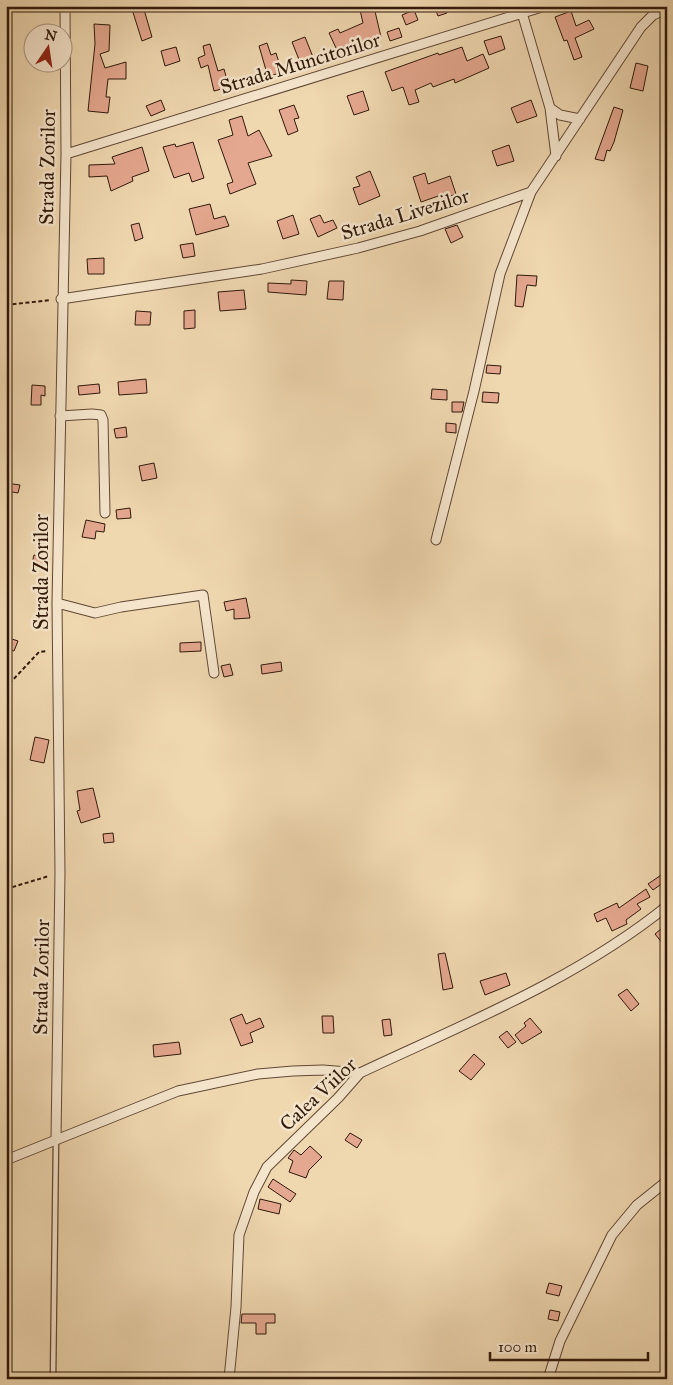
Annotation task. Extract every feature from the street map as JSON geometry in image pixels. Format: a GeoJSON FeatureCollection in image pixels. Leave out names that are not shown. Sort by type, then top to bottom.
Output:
{"type":"FeatureCollection","features":[{"type":"Feature","properties":{"kind":"street","name":"Strada Zorilor"},"geometry":{"type":"LineString","coordinates":[[56,1138],[60,873],[57,603],[66,154],[65,6]]}},
{"type":"Feature","properties":{"kind":"street","name":"Strada Muncitorilor"},"geometry":{"type":"LineString","coordinates":[[66,154],[521,10],[545,6]]}},
{"type":"Feature","properties":{"kind":"street"},"geometry":{"type":"LineString","coordinates":[[521,10],[550,108],[556,156]]}},
{"type":"Feature","properties":{"kind":"street"},"geometry":{"type":"LineString","coordinates":[[436,540],[474,391],[500,274],[531,192],[641,27],[653,16],[667,10]]}},
{"type":"Feature","properties":{"kind":"street"},"geometry":{"type":"LineString","coordinates":[[550,108],[560,115],[580,119]]}},
{"type":"Feature","properties":{"kind":"street","name":"Strada Livezilor"},"geometry":{"type":"LineString","coordinates":[[62,299],[262,269],[348,250],[420,231],[531,192]]}},
{"type":"Feature","properties":{"kind":"street"},"geometry":{"type":"LineString","coordinates":[[60,416],[101,415],[103,420],[105,513]]}},
{"type":"Feature","properties":{"kind":"street"},"geometry":{"type":"LineString","coordinates":[[57,603],[95,613],[121,607],[203,595],[214,673]]}},
{"type":"Feature","properties":{"kind":"street","name":"Calea Viilor"},"geometry":{"type":"LineString","coordinates":[[229,1379],[236,1307],[239,1235],[254,1192],[267,1167],[338,1098],[360,1073],[578,966],[632,934],[667,906]]}},
{"type":"Feature","properties":{"kind":"street"},"geometry":{"type":"LineString","coordinates":[[6,1160],[56,1138],[178,1091],[258,1074],[293,1070],[360,1073]]}},
{"type":"Feature","properties":{"kind":"street"},"geometry":{"type":"LineString","coordinates":[[548,1379],[560,1341],[612,1235],[636,1205],[667,1181]]}},
{"type":"Feature","properties":{"kind":"lane"},"geometry":{"type":"LineString","coordinates":[[53,1379],[56,1138]]}},
{"type":"Feature","properties":{"kind":"path"},"geometry":{"type":"LineString","coordinates":[[6,305],[62,299]]}},
{"type":"Feature","properties":{"kind":"path"},"geometry":{"type":"LineString","coordinates":[[6,689],[39,652],[58,651]]}},
{"type":"Feature","properties":{"kind":"path"},"geometry":{"type":"LineString","coordinates":[[6,890],[60,873]]}},
{"type":"Feature","properties":{"kind":"building"},"geometry":{"type":"Polygon","coordinates":[[[131,6],[143,6],[152,37],[142,41],[131,6]]]}},
{"type":"Feature","properties":{"kind":"building"},"geometry":{"type":"Polygon","coordinates":[[[434,6],[445,6],[447,13],[438,16],[434,6]]]}},
{"type":"Feature","properties":{"kind":"building"},"geometry":{"type":"Polygon","coordinates":[[[374,7],[381,37],[354,45],[353,42],[337,50],[329,33],[338,29],[340,33],[363,23],[360,10],[374,7]]]}},
{"type":"Feature","properties":{"kind":"building"},"geometry":{"type":"Polygon","coordinates":[[[414,10],[418,20],[406,25],[402,15],[414,10]]]}},
{"type":"Feature","properties":{"kind":"building"},"geometry":{"type":"Polygon","coordinates":[[[571,11],[576,26],[589,20],[594,29],[575,38],[582,57],[574,60],[567,40],[564,41],[555,17],[571,11]]]}},
{"type":"Feature","properties":{"kind":"building"},"geometry":{"type":"Polygon","coordinates":[[[94,24],[110,25],[109,51],[100,54],[105,68],[126,62],[126,79],[108,79],[106,97],[110,97],[108,113],[88,111],[95,44],[94,24]]]}},
{"type":"Feature","properties":{"kind":"building"},"geometry":{"type":"Polygon","coordinates":[[[399,28],[402,37],[390,41],[387,32],[399,28]]]}},
{"type":"Feature","properties":{"kind":"building"},"geometry":{"type":"Polygon","coordinates":[[[501,36],[505,49],[489,55],[484,41],[501,36]]]}},
{"type":"Feature","properties":{"kind":"building"},"geometry":{"type":"Polygon","coordinates":[[[305,37],[315,62],[302,67],[292,42],[305,37]]]}},
{"type":"Feature","properties":{"kind":"building"},"geometry":{"type":"Polygon","coordinates":[[[267,43],[271,55],[276,53],[282,72],[268,77],[259,46],[267,43]]]}},
{"type":"Feature","properties":{"kind":"building"},"geometry":{"type":"Polygon","coordinates":[[[210,44],[218,71],[224,69],[229,87],[214,91],[208,65],[201,68],[198,58],[205,55],[203,46],[210,44]]]}},
{"type":"Feature","properties":{"kind":"building"},"geometry":{"type":"Polygon","coordinates":[[[176,47],[180,61],[165,66],[161,51],[176,47]]]}},
{"type":"Feature","properties":{"kind":"building"},"geometry":{"type":"Polygon","coordinates":[[[462,47],[467,61],[483,54],[489,68],[455,83],[454,79],[433,87],[431,83],[415,90],[419,102],[409,105],[403,87],[392,91],[385,72],[438,53],[439,55],[462,47]]]}},
{"type":"Feature","properties":{"kind":"building"},"geometry":{"type":"Polygon","coordinates":[[[636,63],[648,66],[643,91],[630,88],[636,63]]]}},
{"type":"Feature","properties":{"kind":"building"},"geometry":{"type":"Polygon","coordinates":[[[363,91],[369,110],[354,115],[347,96],[363,91]]]}},
{"type":"Feature","properties":{"kind":"building"},"geometry":{"type":"Polygon","coordinates":[[[161,100],[165,110],[151,116],[146,106],[161,100]]]}},
{"type":"Feature","properties":{"kind":"building"},"geometry":{"type":"Polygon","coordinates":[[[531,100],[537,116],[517,123],[511,108],[531,100]]]}},
{"type":"Feature","properties":{"kind":"building"},"geometry":{"type":"Polygon","coordinates":[[[294,105],[299,118],[294,119],[298,131],[288,135],[279,110],[294,105]]]}},
{"type":"Feature","properties":{"kind":"building"},"geometry":{"type":"Polygon","coordinates":[[[614,107],[623,110],[614,142],[610,151],[607,150],[604,161],[595,159],[614,107]]]}},
{"type":"Feature","properties":{"kind":"building"},"geometry":{"type":"Polygon","coordinates":[[[242,116],[248,136],[259,130],[272,156],[248,163],[256,184],[230,194],[227,184],[233,182],[218,140],[233,135],[229,120],[242,116]]]}},
{"type":"Feature","properties":{"kind":"building"},"geometry":{"type":"Polygon","coordinates":[[[193,142],[204,178],[192,182],[189,173],[174,178],[163,147],[175,144],[176,147],[193,142]]]}},
{"type":"Feature","properties":{"kind":"building"},"geometry":{"type":"Polygon","coordinates":[[[509,145],[514,161],[497,166],[492,151],[509,145]]]}},
{"type":"Feature","properties":{"kind":"building"},"geometry":{"type":"Polygon","coordinates":[[[142,147],[149,171],[132,177],[133,181],[111,191],[107,176],[89,177],[89,165],[115,164],[112,157],[142,147]]]}},
{"type":"Feature","properties":{"kind":"building"},"geometry":{"type":"Polygon","coordinates":[[[370,171],[380,196],[359,205],[353,188],[360,186],[356,177],[370,171]]]}},
{"type":"Feature","properties":{"kind":"building"},"geometry":{"type":"Polygon","coordinates":[[[425,173],[428,184],[450,176],[456,194],[445,198],[444,194],[421,202],[413,177],[425,173]]]}},
{"type":"Feature","properties":{"kind":"building"},"geometry":{"type":"Polygon","coordinates":[[[210,204],[214,219],[225,216],[229,226],[196,235],[189,209],[210,204]]]}},
{"type":"Feature","properties":{"kind":"building"},"geometry":{"type":"Polygon","coordinates":[[[293,215],[299,234],[283,239],[277,221],[293,215]]]}},
{"type":"Feature","properties":{"kind":"building"},"geometry":{"type":"Polygon","coordinates":[[[320,215],[324,223],[333,220],[337,228],[318,237],[310,219],[320,215]]]}},
{"type":"Feature","properties":{"kind":"building"},"geometry":{"type":"Polygon","coordinates":[[[139,223],[143,238],[135,241],[131,225],[139,223]]]}},
{"type":"Feature","properties":{"kind":"building"},"geometry":{"type":"Polygon","coordinates":[[[457,225],[463,237],[451,243],[445,229],[457,225]]]}},
{"type":"Feature","properties":{"kind":"building"},"geometry":{"type":"Polygon","coordinates":[[[193,243],[195,256],[183,258],[180,245],[193,243]]]}},
{"type":"Feature","properties":{"kind":"building"},"geometry":{"type":"Polygon","coordinates":[[[104,258],[104,274],[88,274],[87,259],[104,258]]]}},
{"type":"Feature","properties":{"kind":"building"},"geometry":{"type":"Polygon","coordinates":[[[517,275],[537,276],[536,286],[527,285],[523,307],[515,306],[517,275]]]}},
{"type":"Feature","properties":{"kind":"building"},"geometry":{"type":"Polygon","coordinates":[[[291,280],[307,281],[306,295],[268,292],[268,283],[291,284],[291,280]]]}},
{"type":"Feature","properties":{"kind":"building"},"geometry":{"type":"Polygon","coordinates":[[[329,281],[344,281],[343,300],[327,299],[329,281]]]}},
{"type":"Feature","properties":{"kind":"building"},"geometry":{"type":"Polygon","coordinates":[[[244,290],[246,309],[220,311],[218,292],[244,290]]]}},
{"type":"Feature","properties":{"kind":"building"},"geometry":{"type":"Polygon","coordinates":[[[195,310],[195,328],[184,329],[184,311],[195,310]]]}},
{"type":"Feature","properties":{"kind":"building"},"geometry":{"type":"Polygon","coordinates":[[[136,311],[151,312],[150,325],[135,325],[136,311]]]}},
{"type":"Feature","properties":{"kind":"building"},"geometry":{"type":"Polygon","coordinates":[[[487,365],[501,366],[500,374],[486,373],[487,365]]]}},
{"type":"Feature","properties":{"kind":"building"},"geometry":{"type":"Polygon","coordinates":[[[146,379],[147,393],[119,395],[118,382],[146,379]]]}},
{"type":"Feature","properties":{"kind":"building"},"geometry":{"type":"Polygon","coordinates":[[[99,384],[100,393],[79,395],[78,386],[99,384]]]}},
{"type":"Feature","properties":{"kind":"building"},"geometry":{"type":"Polygon","coordinates":[[[32,385],[45,386],[45,396],[41,395],[41,405],[31,405],[32,385]]]}},
{"type":"Feature","properties":{"kind":"building"},"geometry":{"type":"Polygon","coordinates":[[[432,389],[447,390],[447,400],[431,399],[432,389]]]}},
{"type":"Feature","properties":{"kind":"building"},"geometry":{"type":"Polygon","coordinates":[[[483,392],[499,393],[498,403],[482,402],[483,392]]]}},
{"type":"Feature","properties":{"kind":"building"},"geometry":{"type":"Polygon","coordinates":[[[452,402],[464,402],[462,412],[452,412],[452,402]]]}},
{"type":"Feature","properties":{"kind":"building"},"geometry":{"type":"Polygon","coordinates":[[[446,423],[456,424],[456,433],[446,432],[446,423]]]}},
{"type":"Feature","properties":{"kind":"building"},"geometry":{"type":"Polygon","coordinates":[[[126,427],[127,437],[116,438],[114,429],[126,427]]]}},
{"type":"Feature","properties":{"kind":"building"},"geometry":{"type":"Polygon","coordinates":[[[154,463],[157,478],[142,481],[139,466],[154,463]]]}},
{"type":"Feature","properties":{"kind":"building"},"geometry":{"type":"Polygon","coordinates":[[[6,483],[20,485],[18,493],[6,491],[6,483]]]}},
{"type":"Feature","properties":{"kind":"building"},"geometry":{"type":"Polygon","coordinates":[[[130,508],[131,518],[117,519],[116,510],[130,508]]]}},
{"type":"Feature","properties":{"kind":"building"},"geometry":{"type":"Polygon","coordinates":[[[86,520],[105,524],[104,532],[96,531],[95,539],[82,537],[86,520]]]}},
{"type":"Feature","properties":{"kind":"building"},"geometry":{"type":"Polygon","coordinates":[[[34,555],[48,558],[47,566],[32,564],[34,555]]]}},
{"type":"Feature","properties":{"kind":"building"},"geometry":{"type":"Polygon","coordinates":[[[246,598],[250,618],[234,619],[234,609],[226,611],[224,602],[246,598]]]}},
{"type":"Feature","properties":{"kind":"building"},"geometry":{"type":"Polygon","coordinates":[[[6,637],[18,641],[14,651],[6,649],[6,637]]]}},
{"type":"Feature","properties":{"kind":"building"},"geometry":{"type":"Polygon","coordinates":[[[201,642],[201,651],[180,652],[180,643],[201,642]]]}},
{"type":"Feature","properties":{"kind":"building"},"geometry":{"type":"Polygon","coordinates":[[[281,662],[282,671],[262,674],[261,665],[281,662]]]}},
{"type":"Feature","properties":{"kind":"building"},"geometry":{"type":"Polygon","coordinates":[[[230,664],[233,675],[224,677],[221,666],[230,664]]]}},
{"type":"Feature","properties":{"kind":"building"},"geometry":{"type":"Polygon","coordinates":[[[35,737],[49,740],[44,763],[30,760],[35,737]]]}},
{"type":"Feature","properties":{"kind":"building"},"geometry":{"type":"Polygon","coordinates":[[[93,788],[100,817],[81,823],[77,811],[80,810],[77,791],[93,788]]]}},
{"type":"Feature","properties":{"kind":"building"},"geometry":{"type":"Polygon","coordinates":[[[113,833],[114,842],[104,843],[103,834],[113,833]]]}},
{"type":"Feature","properties":{"kind":"building"},"geometry":{"type":"Polygon","coordinates":[[[667,871],[667,880],[653,890],[648,884],[667,871]]]}},
{"type":"Feature","properties":{"kind":"building"},"geometry":{"type":"Polygon","coordinates":[[[646,889],[650,897],[637,904],[641,909],[626,920],[627,924],[612,931],[606,918],[597,922],[594,914],[617,903],[619,908],[646,889]]]}},
{"type":"Feature","properties":{"kind":"building"},"geometry":{"type":"Polygon","coordinates":[[[661,929],[667,936],[667,949],[655,934],[661,929]]]}},
{"type":"Feature","properties":{"kind":"building"},"geometry":{"type":"Polygon","coordinates":[[[445,953],[453,988],[443,990],[438,954],[445,953]]]}},
{"type":"Feature","properties":{"kind":"building"},"geometry":{"type":"Polygon","coordinates":[[[506,973],[510,985],[485,995],[480,981],[506,973]]]}},
{"type":"Feature","properties":{"kind":"building"},"geometry":{"type":"Polygon","coordinates":[[[627,989],[639,1004],[631,1011],[618,995],[627,989]]]}},
{"type":"Feature","properties":{"kind":"building"},"geometry":{"type":"Polygon","coordinates":[[[242,1014],[246,1024],[260,1018],[264,1027],[250,1033],[253,1042],[241,1046],[230,1019],[242,1014]]]}},
{"type":"Feature","properties":{"kind":"building"},"geometry":{"type":"Polygon","coordinates":[[[322,1016],[333,1016],[334,1033],[323,1033],[322,1016]]]}},
{"type":"Feature","properties":{"kind":"building"},"geometry":{"type":"Polygon","coordinates":[[[530,1018],[542,1032],[522,1044],[515,1035],[526,1026],[524,1023],[530,1018]]]}},
{"type":"Feature","properties":{"kind":"building"},"geometry":{"type":"Polygon","coordinates":[[[390,1019],[392,1035],[384,1036],[382,1020],[390,1019]]]}},
{"type":"Feature","properties":{"kind":"building"},"geometry":{"type":"Polygon","coordinates":[[[507,1031],[516,1042],[508,1048],[499,1037],[507,1031]]]}},
{"type":"Feature","properties":{"kind":"building"},"geometry":{"type":"Polygon","coordinates":[[[179,1042],[181,1054],[154,1057],[153,1045],[179,1042]]]}},
{"type":"Feature","properties":{"kind":"building"},"geometry":{"type":"Polygon","coordinates":[[[474,1054],[485,1064],[471,1080],[459,1071],[474,1054]]]}},
{"type":"Feature","properties":{"kind":"building"},"geometry":{"type":"Polygon","coordinates":[[[350,1133],[362,1140],[357,1148],[345,1140],[350,1133]]]}},
{"type":"Feature","properties":{"kind":"building"},"geometry":{"type":"Polygon","coordinates":[[[310,1146],[322,1157],[309,1170],[306,1178],[289,1172],[293,1161],[288,1158],[294,1150],[301,1155],[310,1146]]]}},
{"type":"Feature","properties":{"kind":"building"},"geometry":{"type":"Polygon","coordinates":[[[273,1179],[296,1194],[290,1202],[268,1187],[273,1179]]]}},
{"type":"Feature","properties":{"kind":"building"},"geometry":{"type":"Polygon","coordinates":[[[260,1199],[281,1204],[279,1214],[258,1209],[260,1199]]]}},
{"type":"Feature","properties":{"kind":"building"},"geometry":{"type":"Polygon","coordinates":[[[549,1283],[562,1286],[559,1296],[546,1293],[549,1283]]]}},
{"type":"Feature","properties":{"kind":"building"},"geometry":{"type":"Polygon","coordinates":[[[550,1310],[560,1312],[558,1321],[548,1319],[550,1310]]]}},
{"type":"Feature","properties":{"kind":"building"},"geometry":{"type":"Polygon","coordinates":[[[242,1314],[275,1314],[275,1323],[266,1323],[266,1334],[256,1334],[256,1323],[241,1323],[242,1314]]]}}]}
